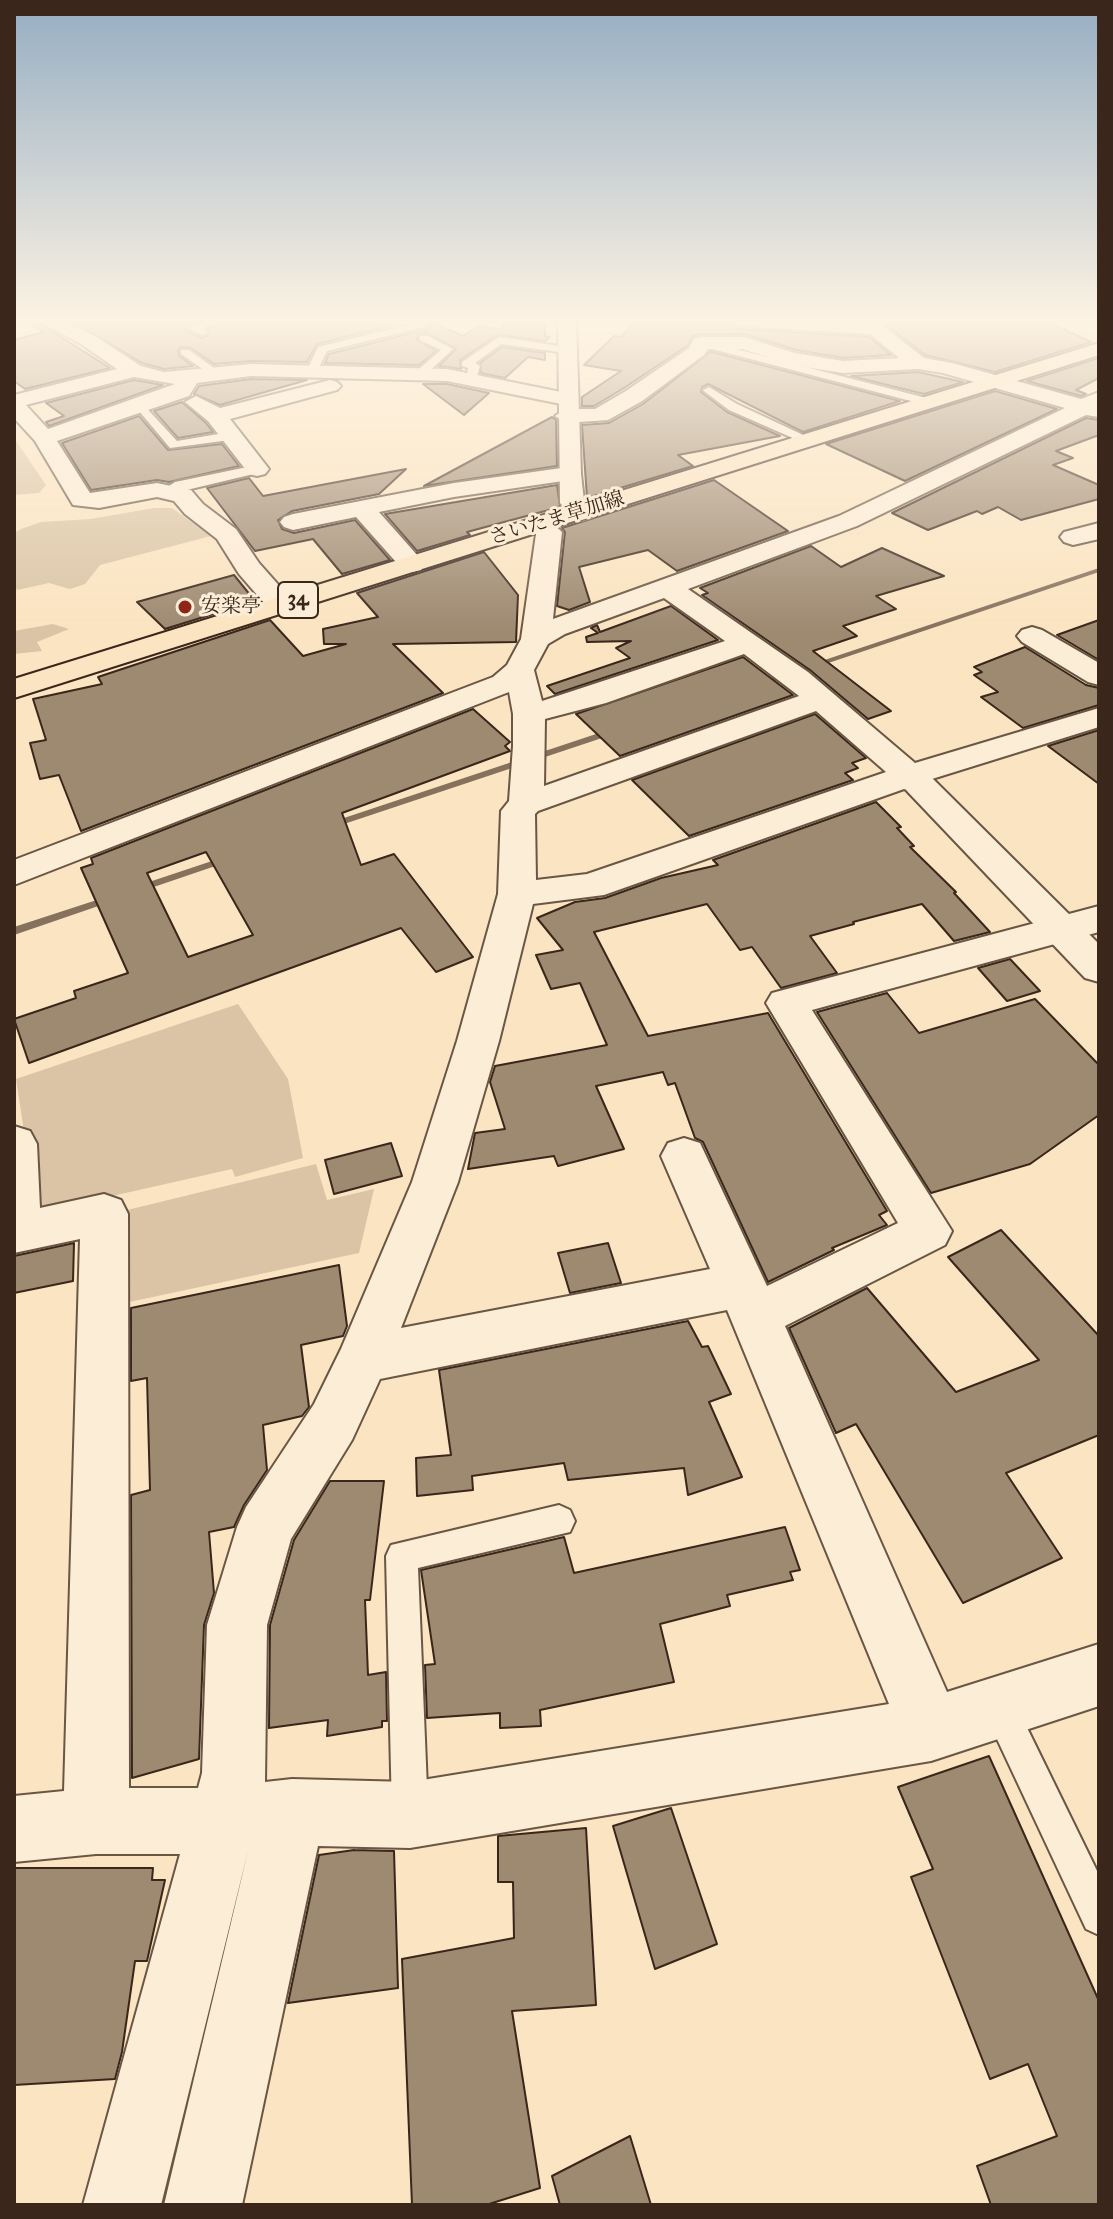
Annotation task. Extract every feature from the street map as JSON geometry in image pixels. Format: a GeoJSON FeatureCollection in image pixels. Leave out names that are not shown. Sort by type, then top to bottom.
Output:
{"type":"FeatureCollection","features":[{"type":"Feature","properties":{"kind":"main road","name":"さいたま草加線"},"geometry":{"type":"LineString","coordinates":[[14,689],[861,424]]}},
{"type":"Feature","properties":{"kind":"street"},"geometry":{"type":"LineString","coordinates":[[32,424],[82,500],[99,501],[170,490],[182,495],[194,509],[227,534],[248,568],[281,605]]}},
{"type":"Feature","properties":{"kind":"street"},"geometry":{"type":"LineString","coordinates":[[44,438],[86,424]]}},
{"type":"Feature","properties":{"kind":"street"},"geometry":{"type":"LineString","coordinates":[[221,424],[257,469]]}},
{"type":"Feature","properties":{"kind":"street"},"geometry":{"type":"LineString","coordinates":[[567,424],[572,503],[582,512]]}},
{"type":"Feature","properties":{"kind":"street"},"geometry":{"type":"LineString","coordinates":[[536,639],[555,628],[666,586],[848,521],[1055,424]]}},
{"type":"Feature","properties":{"kind":"street"},"geometry":{"type":"LineString","coordinates":[[293,522],[454,490],[569,474]]}},
{"type":"Feature","properties":{"kind":"street"},"geometry":{"type":"LineString","coordinates":[[361,508],[412,564]]}},
{"type":"Feature","properties":{"kind":"street"},"geometry":{"type":"LineString","coordinates":[[14,873],[504,683],[519,670],[536,639],[549,532],[540,525]]}},
{"type":"Feature","properties":{"kind":"street"},"geometry":{"type":"LineString","coordinates":[[1073,537],[1099,531]]}},
{"type":"Feature","properties":{"kind":"street"},"geometry":{"type":"LineString","coordinates":[[666,586],[799,681],[1080,925],[1099,968]]}},
{"type":"Feature","properties":{"kind":"street"},"geometry":{"type":"LineString","coordinates":[[1032,636],[1099,676]]}},
{"type":"Feature","properties":{"kind":"street"},"geometry":{"type":"LineString","coordinates":[[528,759],[595,696],[747,643]]}},
{"type":"Feature","properties":{"kind":"street"},"geometry":{"type":"LineString","coordinates":[[122,2205],[235,1773],[237,1625],[266,1527],[333,1422],[363,1359],[435,1182],[478,1041],[517,894],[518,811],[528,759],[519,670]]}},
{"type":"Feature","properties":{"kind":"street"},"geometry":{"type":"LineString","coordinates":[[528,759],[799,681]]}},
{"type":"Feature","properties":{"kind":"street"},"geometry":{"type":"LineString","coordinates":[[517,894],[591,886],[915,780],[1091,728]]}},
{"type":"Feature","properties":{"kind":"street"},"geometry":{"type":"LineString","coordinates":[[363,1359],[749,1300],[928,1231],[786,1003],[1080,925]]}},
{"type":"Feature","properties":{"kind":"street"},"geometry":{"type":"LineString","coordinates":[[14,1144],[16,1233],[104,1214],[96,1821]]}},
{"type":"Feature","properties":{"kind":"street"},"geometry":{"type":"LineString","coordinates":[[684,1156],[749,1300],[931,1729]]}},
{"type":"Feature","properties":{"kind":"street"},"geometry":{"type":"LineString","coordinates":[[14,1829],[96,1821],[220,1821],[292,1812],[410,1815],[931,1729],[1099,1675]]}},
{"type":"Feature","properties":{"kind":"street"},"geometry":{"type":"LineString","coordinates":[[203,2205],[292,1812]]}},
{"type":"Feature","properties":{"kind":"lane"},"geometry":{"type":"LineString","coordinates":[[156,424],[174,445],[230,436]]}},
{"type":"Feature","properties":{"kind":"lane"},"geometry":{"type":"LineString","coordinates":[[771,424],[808,440]]}},
{"type":"Feature","properties":{"kind":"lane"},"geometry":{"type":"LineString","coordinates":[[170,490],[180,485],[257,469]]}},
{"type":"Feature","properties":{"kind":"lane"},"geometry":{"type":"LineString","coordinates":[[410,1815],[402,1556],[559,1521]]}},
{"type":"Feature","properties":{"kind":"lane"},"geometry":{"type":"LineString","coordinates":[[999,1707],[1099,1916]]}},
{"type":"Feature","properties":{"kind":"shaded area"},"geometry":{"type":"Polygon","coordinates":[[[14,438],[46,485],[39,493],[14,495],[14,438]]]}},
{"type":"Feature","properties":{"kind":"shaded area"},"geometry":{"type":"Polygon","coordinates":[[[154,508],[172,508],[211,536],[100,565],[85,584],[70,589],[49,583],[17,590],[14,583],[14,533],[41,522],[91,519],[154,508]]]}},
{"type":"Feature","properties":{"kind":"shaded area"},"geometry":{"type":"Polygon","coordinates":[[[53,624],[69,629],[37,642],[42,651],[14,654],[14,631],[53,624]]]}},
{"type":"Feature","properties":{"kind":"shaded area"},"geometry":{"type":"Polygon","coordinates":[[[238,1004],[288,1079],[303,1158],[235,1177],[232,1169],[28,1215],[26,1144],[16,1079],[238,1004]]]}},
{"type":"Feature","properties":{"kind":"shaded area"},"geometry":{"type":"Polygon","coordinates":[[[316,1164],[327,1200],[374,1189],[359,1253],[120,1304],[119,1212],[316,1164]]]}},
{"type":"Feature","properties":{"kind":"building"},"geometry":{"type":"Polygon","coordinates":[[[117,424],[145,424],[168,450],[222,444],[239,466],[169,482],[157,480],[91,490],[62,443],[117,424]]]}},
{"type":"Feature","properties":{"kind":"building"},"geometry":{"type":"Polygon","coordinates":[[[165,424],[206,424],[213,432],[178,438],[165,424]]]}},
{"type":"Feature","properties":{"kind":"building"},"geometry":{"type":"Polygon","coordinates":[[[540,424],[556,424],[557,466],[424,486],[540,424]]]}},
{"type":"Feature","properties":{"kind":"building"},"geometry":{"type":"Polygon","coordinates":[[[753,424],[780,436],[678,455],[693,466],[587,498],[582,425],[753,424]]]}},
{"type":"Feature","properties":{"kind":"building"},"geometry":{"type":"Polygon","coordinates":[[[786,424],[829,424],[803,432],[786,424]]]}},
{"type":"Feature","properties":{"kind":"building"},"geometry":{"type":"Polygon","coordinates":[[[891,424],[1026,424],[905,481],[826,444],[891,424]]]}},
{"type":"Feature","properties":{"kind":"building"},"geometry":{"type":"Polygon","coordinates":[[[1075,424],[1099,424],[1099,435],[1056,451],[1073,458],[1053,465],[1099,485],[1099,499],[1021,520],[998,507],[982,514],[977,511],[928,530],[892,513],[1075,424]]]}},
{"type":"Feature","properties":{"kind":"building"},"geometry":{"type":"Polygon","coordinates":[[[406,469],[379,494],[292,511],[278,520],[282,529],[294,533],[355,520],[390,560],[342,574],[313,539],[255,551],[207,488],[249,478],[263,496],[406,469]]]}},
{"type":"Feature","properties":{"kind":"building"},"geometry":{"type":"Polygon","coordinates":[[[714,480],[788,531],[677,571],[648,550],[579,567],[590,602],[569,610],[557,606],[565,532],[562,528],[714,480]]]}},
{"type":"Feature","properties":{"kind":"building"},"geometry":{"type":"Polygon","coordinates":[[[557,485],[560,507],[467,532],[470,535],[417,551],[385,514],[557,485]]]}},
{"type":"Feature","properties":{"kind":"building"},"geometry":{"type":"Polygon","coordinates":[[[811,546],[841,567],[882,548],[944,576],[876,596],[896,609],[843,626],[857,636],[813,651],[891,711],[868,719],[810,670],[702,595],[708,593],[700,588],[811,546]]]}},
{"type":"Feature","properties":{"kind":"building"},"geometry":{"type":"Polygon","coordinates":[[[484,552],[518,595],[516,642],[393,644],[443,693],[81,831],[59,775],[40,779],[30,743],[46,740],[33,699],[102,684],[98,677],[270,620],[303,656],[346,644],[324,644],[323,629],[378,617],[357,593],[484,552]]]}},
{"type":"Feature","properties":{"kind":"building"},"geometry":{"type":"Polygon","coordinates":[[[234,575],[255,601],[165,629],[137,602],[234,575]]]}},
{"type":"Feature","properties":{"kind":"building"},"geometry":{"type":"Polygon","coordinates":[[[671,606],[718,640],[555,694],[547,686],[630,658],[616,648],[631,641],[587,642],[586,637],[598,633],[591,628],[597,625],[600,632],[671,606]]]}},
{"type":"Feature","properties":{"kind":"building"},"geometry":{"type":"Polygon","coordinates":[[[1099,620],[1099,660],[1057,635],[1099,620]]]}},
{"type":"Feature","properties":{"kind":"building"},"geometry":{"type":"Polygon","coordinates":[[[1025,647],[1086,685],[1099,688],[1099,705],[1023,728],[981,697],[998,692],[974,675],[982,672],[974,667],[1025,647]]]}},
{"type":"Feature","properties":{"kind":"building"},"geometry":{"type":"Polygon","coordinates":[[[743,657],[793,695],[620,756],[576,714],[743,657]]]}},
{"type":"Feature","properties":{"kind":"building"},"geometry":{"type":"Polygon","coordinates":[[[473,709],[510,742],[505,746],[510,751],[342,813],[361,865],[394,854],[473,957],[436,972],[401,928],[29,1063],[14,1019],[76,998],[74,991],[128,973],[81,868],[93,864],[91,858],[473,709]],[[206,852],[147,873],[188,957],[253,935],[206,852]]]}},
{"type":"Feature","properties":{"kind":"building"},"geometry":{"type":"Polygon","coordinates":[[[815,714],[866,758],[852,763],[858,768],[845,773],[853,780],[689,836],[632,780],[815,714]]]}},
{"type":"Feature","properties":{"kind":"building"},"geometry":{"type":"Polygon","coordinates":[[[1099,730],[1099,784],[1048,746],[1099,730]]]}},
{"type":"Feature","properties":{"kind":"building"},"geometry":{"type":"Polygon","coordinates":[[[876,802],[901,827],[897,828],[914,846],[910,847],[956,892],[990,932],[954,941],[922,904],[853,922],[810,936],[837,973],[781,988],[752,947],[740,950],[707,904],[594,932],[648,1036],[768,1013],[887,1211],[879,1215],[887,1225],[832,1248],[834,1250],[768,1282],[703,1142],[695,1138],[675,1083],[668,1085],[663,1072],[596,1086],[624,1149],[558,1166],[554,1156],[468,1169],[475,1133],[505,1129],[490,1082],[495,1066],[607,1045],[580,983],[551,989],[536,955],[563,950],[537,918],[575,902],[605,898],[661,878],[718,865],[713,860],[876,802]]]}},
{"type":"Feature","properties":{"kind":"building"},"geometry":{"type":"Polygon","coordinates":[[[1010,959],[1040,991],[1007,1001],[978,968],[1010,959]]]}},
{"type":"Feature","properties":{"kind":"building"},"geometry":{"type":"Polygon","coordinates":[[[887,993],[919,1033],[1035,999],[1099,1065],[1099,1115],[1030,1164],[931,1193],[817,1012],[887,993]]]}},
{"type":"Feature","properties":{"kind":"building"},"geometry":{"type":"Polygon","coordinates":[[[391,1143],[402,1176],[334,1194],[325,1160],[391,1143]]]}},
{"type":"Feature","properties":{"kind":"building"},"geometry":{"type":"Polygon","coordinates":[[[1001,1230],[1099,1336],[1099,1435],[1006,1473],[1062,1558],[963,1603],[856,1424],[836,1433],[789,1328],[867,1288],[956,1392],[1039,1360],[948,1257],[1001,1230]]]}},
{"type":"Feature","properties":{"kind":"building"},"geometry":{"type":"Polygon","coordinates":[[[74,1243],[73,1281],[14,1293],[14,1256],[74,1243]]]}},
{"type":"Feature","properties":{"kind":"building"},"geometry":{"type":"Polygon","coordinates":[[[608,1243],[621,1283],[570,1293],[558,1253],[608,1243]]]}},
{"type":"Feature","properties":{"kind":"building"},"geometry":{"type":"Polygon","coordinates":[[[339,1265],[347,1326],[343,1336],[301,1345],[309,1407],[302,1416],[263,1425],[267,1470],[234,1527],[209,1532],[214,1593],[204,1625],[199,1759],[132,1778],[131,1495],[150,1490],[147,1378],[131,1381],[131,1308],[339,1265]]]}},
{"type":"Feature","properties":{"kind":"building"},"geometry":{"type":"Polygon","coordinates":[[[688,1321],[702,1347],[708,1346],[731,1394],[709,1402],[742,1477],[688,1495],[684,1468],[568,1480],[564,1463],[472,1476],[473,1490],[417,1496],[416,1458],[451,1455],[439,1370],[688,1321]]]}},
{"type":"Feature","properties":{"kind":"building"},"geometry":{"type":"Polygon","coordinates":[[[330,1481],[384,1481],[370,1600],[365,1600],[368,1675],[386,1672],[387,1721],[382,1721],[382,1727],[327,1736],[328,1720],[269,1728],[270,1625],[294,1540],[330,1481]]]}},
{"type":"Feature","properties":{"kind":"building"},"geometry":{"type":"Polygon","coordinates":[[[785,1527],[800,1570],[790,1572],[793,1580],[727,1595],[730,1606],[660,1624],[674,1682],[540,1710],[541,1726],[500,1728],[500,1713],[427,1718],[425,1665],[435,1664],[421,1570],[564,1537],[574,1573],[785,1527]]]}},
{"type":"Feature","properties":{"kind":"building"},"geometry":{"type":"Polygon","coordinates":[[[989,1756],[1099,2001],[1099,2205],[991,2205],[977,2166],[1057,2136],[1028,2064],[990,2079],[911,1877],[933,1869],[898,1787],[989,1756]]]}},
{"type":"Feature","properties":{"kind":"building"},"geometry":{"type":"Polygon","coordinates":[[[671,1808],[717,1944],[655,1969],[613,1826],[671,1808]]]}},
{"type":"Feature","properties":{"kind":"building"},"geometry":{"type":"Polygon","coordinates":[[[586,1828],[596,2005],[512,2011],[540,2188],[486,2205],[412,2205],[402,1959],[514,1938],[513,1882],[498,1882],[498,1836],[586,1828]]]}},
{"type":"Feature","properties":{"kind":"building"},"geometry":{"type":"Polygon","coordinates":[[[354,1850],[394,1851],[398,1988],[288,2003],[319,1855],[354,1850]]]}},
{"type":"Feature","properties":{"kind":"building"},"geometry":{"type":"Polygon","coordinates":[[[14,1868],[153,1868],[152,1880],[165,1880],[147,1961],[135,1961],[115,2079],[14,2085],[14,1868]]]}},
{"type":"Feature","properties":{"kind":"building"},"geometry":{"type":"Polygon","coordinates":[[[630,2136],[651,2205],[560,2205],[552,2176],[630,2136]]]}},
{"type":"Feature","properties":{"kind":"waterway"},"geometry":{"type":"LineString","coordinates":[[757,684],[1099,570]]}},
{"type":"Feature","properties":{"kind":"waterway"},"geometry":{"type":"LineString","coordinates":[[332,825],[614,731]]}},
{"type":"Feature","properties":{"kind":"waterway"},"geometry":{"type":"LineString","coordinates":[[138,889],[227,859]]}},
{"type":"Feature","properties":{"kind":"waterway"},"geometry":{"type":"LineString","coordinates":[[14,931],[109,899]]}},
{"type":"Feature","properties":{"kind":"place","name":"安楽亭"},"geometry":{"type":"Point","coordinates":[185,607]}}]}
